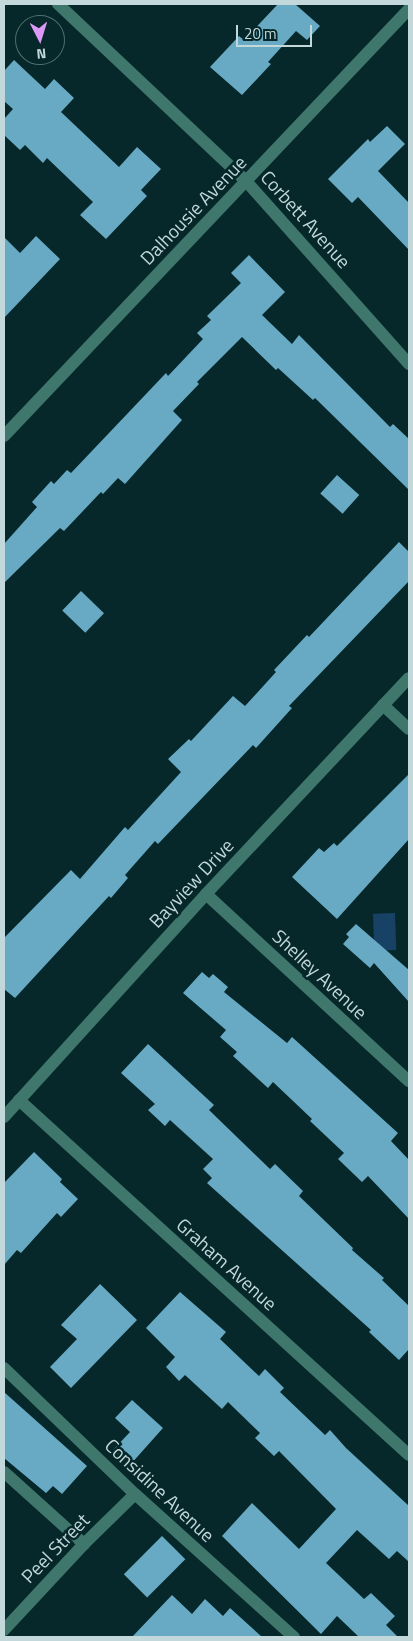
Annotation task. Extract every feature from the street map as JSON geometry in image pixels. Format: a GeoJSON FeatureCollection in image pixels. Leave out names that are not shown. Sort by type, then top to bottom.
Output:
{"type":"FeatureCollection","features":[{"type":"Feature","properties":{"kind":"street","name":"Corbett Avenue"},"geometry":{"type":"LineString","coordinates":[[58,4],[246,181],[409,364]]}},
{"type":"Feature","properties":{"kind":"street","name":"Dalhousie Avenue"},"geometry":{"type":"LineString","coordinates":[[4,436],[409,9]]}},
{"type":"Feature","properties":{"kind":"street","name":"Bayview Drive"},"geometry":{"type":"LineString","coordinates":[[4,1117],[206,894],[409,678]]}},
{"type":"Feature","properties":{"kind":"street"},"geometry":{"type":"LineString","coordinates":[[383,705],[409,729]]}},
{"type":"Feature","properties":{"kind":"street","name":"Shelley Avenue"},"geometry":{"type":"LineString","coordinates":[[206,894],[409,1081]]}},
{"type":"Feature","properties":{"kind":"street","name":"Graham Avenue"},"geometry":{"type":"LineString","coordinates":[[20,1100],[409,1455]]}},
{"type":"Feature","properties":{"kind":"street","name":"Considine Avenue"},"geometry":{"type":"LineString","coordinates":[[4,1368],[134,1494],[294,1637]]}},
{"type":"Feature","properties":{"kind":"street"},"geometry":{"type":"LineString","coordinates":[[4,1472],[84,1544]]}},
{"type":"Feature","properties":{"kind":"street","name":"Peel Street"},"geometry":{"type":"LineString","coordinates":[[4,1630],[84,1544],[134,1494]]}},
{"type":"Feature","properties":{"kind":"water"},"geometry":{"type":"Polygon","coordinates":[[[395,913],[396,950],[374,951],[373,914],[395,913]]]}},
{"type":"Feature","properties":{"kind":"building"},"geometry":{"type":"Polygon","coordinates":[[[278,4],[295,4],[320,26],[307,40],[296,31],[268,62],[271,64],[242,95],[210,67],[239,36],[244,40],[278,4]]]}},
{"type":"Feature","properties":{"kind":"building"},"geometry":{"type":"Polygon","coordinates":[[[14,60],[15,65],[19,65],[45,89],[54,79],[74,98],[61,112],[119,167],[137,147],[161,169],[141,190],[147,196],[106,239],[80,215],[93,202],[47,158],[43,163],[25,145],[20,150],[4,135],[4,119],[13,109],[4,101],[4,71],[14,60]]]}},
{"type":"Feature","properties":{"kind":"building"},"geometry":{"type":"Polygon","coordinates":[[[387,126],[405,144],[378,171],[409,203],[409,250],[358,197],[352,203],[328,179],[368,139],[370,142],[387,126]]]}},
{"type":"Feature","properties":{"kind":"building"},"geometry":{"type":"Polygon","coordinates":[[[36,236],[60,259],[4,318],[4,237],[20,253],[36,236]]]}},
{"type":"Feature","properties":{"kind":"building"},"geometry":{"type":"Polygon","coordinates":[[[249,255],[285,292],[262,315],[292,344],[299,335],[390,427],[393,424],[409,439],[409,490],[315,398],[313,400],[278,368],[276,370],[242,337],[197,382],[199,384],[173,411],[182,420],[125,484],[118,478],[103,494],[101,492],[64,531],[60,528],[4,583],[4,544],[37,507],[32,502],[51,481],[54,484],[67,470],[71,473],[166,373],[168,376],[203,339],[197,333],[211,320],[207,316],[241,283],[231,273],[249,255]]]}},
{"type":"Feature","properties":{"kind":"building"},"geometry":{"type":"Polygon","coordinates":[[[337,475],[359,495],[343,514],[320,494],[337,475]]]}},
{"type":"Feature","properties":{"kind":"building"},"geometry":{"type":"Polygon","coordinates":[[[399,542],[409,552],[409,581],[289,706],[292,708],[256,748],[253,745],[158,844],[155,841],[125,875],[128,878],[111,898],[109,896],[15,998],[4,989],[4,938],[71,870],[80,879],[125,827],[128,830],[181,772],[168,759],[189,739],[191,741],[233,696],[245,706],[276,672],[274,670],[307,635],[309,637],[399,542]]]}},
{"type":"Feature","properties":{"kind":"building"},"geometry":{"type":"Polygon","coordinates":[[[81,591],[104,613],[85,633],[62,610],[81,591]]]}},
{"type":"Feature","properties":{"kind":"building"},"geometry":{"type":"Polygon","coordinates":[[[409,774],[409,839],[337,919],[292,877],[319,848],[324,852],[334,843],[337,846],[409,774]]]}},
{"type":"Feature","properties":{"kind":"building"},"geometry":{"type":"Polygon","coordinates":[[[356,924],[409,970],[409,1002],[374,963],[370,968],[343,944],[349,937],[346,934],[356,924]]]}},
{"type":"Feature","properties":{"kind":"building"},"geometry":{"type":"Polygon","coordinates":[[[202,972],[209,978],[213,974],[228,987],[224,992],[287,1043],[292,1037],[398,1133],[391,1141],[409,1160],[409,1219],[368,1176],[362,1182],[338,1159],[344,1153],[273,1082],[268,1088],[233,1056],[237,1052],[220,1037],[226,1030],[183,993],[202,972]]]}},
{"type":"Feature","properties":{"kind":"building"},"geometry":{"type":"Polygon","coordinates":[[[148,1044],[214,1105],[209,1110],[270,1169],[275,1164],[303,1191],[299,1196],[353,1248],[352,1250],[384,1278],[382,1280],[409,1306],[409,1349],[399,1360],[369,1332],[371,1330],[207,1183],[212,1178],[203,1169],[213,1159],[170,1120],[165,1126],[148,1110],[155,1104],[121,1073],[148,1044]]]}},
{"type":"Feature","properties":{"kind":"building"},"geometry":{"type":"Polygon","coordinates":[[[34,1152],[62,1179],[60,1182],[78,1199],[61,1217],[57,1213],[21,1253],[17,1250],[4,1265],[4,1183],[34,1152]]]}},
{"type":"Feature","properties":{"kind":"building"},"geometry":{"type":"Polygon","coordinates":[[[100,1284],[137,1320],[71,1388],[50,1367],[77,1339],[61,1325],[100,1284]]]}},
{"type":"Feature","properties":{"kind":"building"},"geometry":{"type":"Polygon","coordinates":[[[180,1292],[226,1332],[220,1339],[259,1376],[265,1369],[284,1388],[280,1392],[325,1435],[330,1430],[346,1448],[409,1506],[409,1562],[397,1551],[389,1559],[357,1530],[326,1563],[364,1599],[371,1593],[395,1616],[386,1625],[398,1637],[359,1637],[337,1616],[321,1634],[222,1536],[252,1503],[299,1549],[336,1509],[279,1451],[274,1456],[255,1438],[260,1433],[228,1402],[222,1409],[185,1375],[179,1381],[166,1367],[175,1357],[146,1328],[180,1292]]]}},
{"type":"Feature","properties":{"kind":"building"},"geometry":{"type":"Polygon","coordinates":[[[4,1392],[87,1466],[62,1494],[53,1486],[46,1493],[4,1458],[4,1392]]]}},
{"type":"Feature","properties":{"kind":"building"},"geometry":{"type":"Polygon","coordinates":[[[132,1400],[163,1428],[130,1465],[113,1450],[130,1432],[115,1418],[132,1400]]]}},
{"type":"Feature","properties":{"kind":"building"},"geometry":{"type":"Polygon","coordinates":[[[162,1536],[185,1559],[147,1598],[124,1574],[162,1536]]]}},
{"type":"Feature","properties":{"kind":"building"},"geometry":{"type":"Polygon","coordinates":[[[172,1595],[192,1614],[205,1599],[223,1616],[230,1608],[262,1637],[132,1637],[172,1595]]]}}]}
